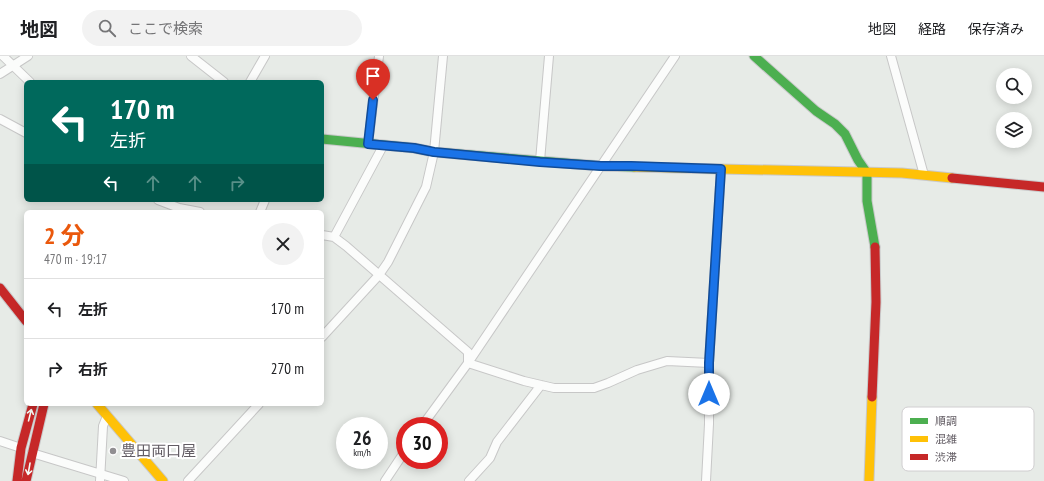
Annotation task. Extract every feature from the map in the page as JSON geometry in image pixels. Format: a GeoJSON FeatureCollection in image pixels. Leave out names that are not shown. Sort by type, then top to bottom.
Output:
{"type":"FeatureCollection","features":[{"type":"Feature","properties":{"kind":"street"},"geometry":{"type":"LineString","coordinates":[[3,56],[28,80]]}},
{"type":"Feature","properties":{"kind":"street"},"geometry":{"type":"LineString","coordinates":[[0,74],[28,56]]}},
{"type":"Feature","properties":{"kind":"street"},"geometry":{"type":"LineString","coordinates":[[192,56],[222,80]]}},
{"type":"Feature","properties":{"kind":"street"},"geometry":{"type":"LineString","coordinates":[[251,80],[265,56]]}},
{"type":"Feature","properties":{"kind":"street"},"geometry":{"type":"LineString","coordinates":[[368,144],[378,56]]}},
{"type":"Feature","properties":{"kind":"street"},"geometry":{"type":"LineString","coordinates":[[324,335],[379,275],[388,262],[426,187],[434,152],[443,56]]}},
{"type":"Feature","properties":{"kind":"street"},"geometry":{"type":"LineString","coordinates":[[540,162],[550,56]]}},
{"type":"Feature","properties":{"kind":"street"},"geometry":{"type":"LineString","coordinates":[[429,417],[468,363],[675,56]]}},
{"type":"Feature","properties":{"kind":"street"},"geometry":{"type":"LineString","coordinates":[[754,56],[816,111],[835,124],[845,134],[858,160],[868,173],[867,201],[876,251],[869,481]]}},
{"type":"Feature","properties":{"kind":"street"},"geometry":{"type":"LineString","coordinates":[[891,56],[924,175]]}},
{"type":"Feature","properties":{"kind":"street"},"geometry":{"type":"LineString","coordinates":[[0,120],[24,132]]}},
{"type":"Feature","properties":{"kind":"street"},"geometry":{"type":"LineString","coordinates":[[324,139],[540,162],[601,166],[924,175],[1044,187]]}},
{"type":"Feature","properties":{"kind":"street"},"geometry":{"type":"LineString","coordinates":[[334,237],[383,146]]}},
{"type":"Feature","properties":{"kind":"street"},"geometry":{"type":"LineString","coordinates":[[706,481],[709,424],[709,363],[721,169]]}},
{"type":"Feature","properties":{"kind":"street"},"geometry":{"type":"LineString","coordinates":[[162,202],[178,210]]}},
{"type":"Feature","properties":{"kind":"street"},"geometry":{"type":"LineString","coordinates":[[324,235],[334,237],[468,352],[468,363]]}},
{"type":"Feature","properties":{"kind":"street"},"geometry":{"type":"LineString","coordinates":[[0,288],[24,318]]}},
{"type":"Feature","properties":{"kind":"street"},"geometry":{"type":"LineString","coordinates":[[468,363],[524,381],[554,388],[594,388],[637,370],[666,361],[709,363]]}},
{"type":"Feature","properties":{"kind":"street"},"geometry":{"type":"LineString","coordinates":[[469,481],[490,458],[497,442],[541,385]]}},
{"type":"Feature","properties":{"kind":"street"},"geometry":{"type":"LineString","coordinates":[[16,481],[22,448],[32,406]]}},
{"type":"Feature","properties":{"kind":"street"},"geometry":{"type":"LineString","coordinates":[[26,481],[44,406]]}},
{"type":"Feature","properties":{"kind":"street"},"geometry":{"type":"LineString","coordinates":[[99,406],[163,481]]}},
{"type":"Feature","properties":{"kind":"street"},"geometry":{"type":"LineString","coordinates":[[188,481],[257,406]]}},
{"type":"Feature","properties":{"kind":"street"},"geometry":{"type":"LineString","coordinates":[[100,477],[103,426],[107,416]]}},
{"type":"Feature","properties":{"kind":"street"},"geometry":{"type":"LineString","coordinates":[[0,441],[22,448]]}},
{"type":"Feature","properties":{"kind":"street"},"geometry":{"type":"LineString","coordinates":[[32,453],[100,477],[124,481]]}},
{"type":"Feature","properties":{"kind":"street"},"geometry":{"type":"LineString","coordinates":[[385,481],[396,464]]}},
{"type":"Feature","properties":{"kind":"traffic: fast"},"geometry":{"type":"LineString","coordinates":[[754,56],[816,111],[835,124],[845,134],[858,160],[867,173],[867,201],[875,247]]}},
{"type":"Feature","properties":{"kind":"traffic: fast"},"geometry":{"type":"LineString","coordinates":[[324,139],[414,148],[434,152],[601,166],[634,167]]}},
{"type":"Feature","properties":{"kind":"traffic: slow"},"geometry":{"type":"LineString","coordinates":[[634,167],[902,173],[952,178]]}},
{"type":"Feature","properties":{"kind":"traffic: slow"},"geometry":{"type":"LineString","coordinates":[[869,481],[872,397]]}},
{"type":"Feature","properties":{"kind":"traffic: slow"},"geometry":{"type":"LineString","coordinates":[[99,406],[163,481]]}},
{"type":"Feature","properties":{"kind":"traffic: jam"},"geometry":{"type":"LineString","coordinates":[[952,178],[1044,187]]}},
{"type":"Feature","properties":{"kind":"traffic: jam"},"geometry":{"type":"LineString","coordinates":[[872,397],[876,302],[875,247]]}},
{"type":"Feature","properties":{"kind":"traffic: jam"},"geometry":{"type":"LineString","coordinates":[[0,288],[24,318]]}},
{"type":"Feature","properties":{"kind":"traffic: jam"},"geometry":{"type":"LineString","coordinates":[[17,481],[21,448],[32,406]]}},
{"type":"Feature","properties":{"kind":"traffic: jam"},"geometry":{"type":"LineString","coordinates":[[26,481],[44,406]]}},
{"type":"Feature","properties":{"kind":"place","name":"豊田両口屋"},"geometry":{"type":"Point","coordinates":[113,451]}},
{"type":"Feature","properties":{"kind":"route"},"geometry":{"type":"LineString","coordinates":[[373,100],[368,144],[540,162],[601,166],[721,169],[709,363],[709,394]]}}]}
